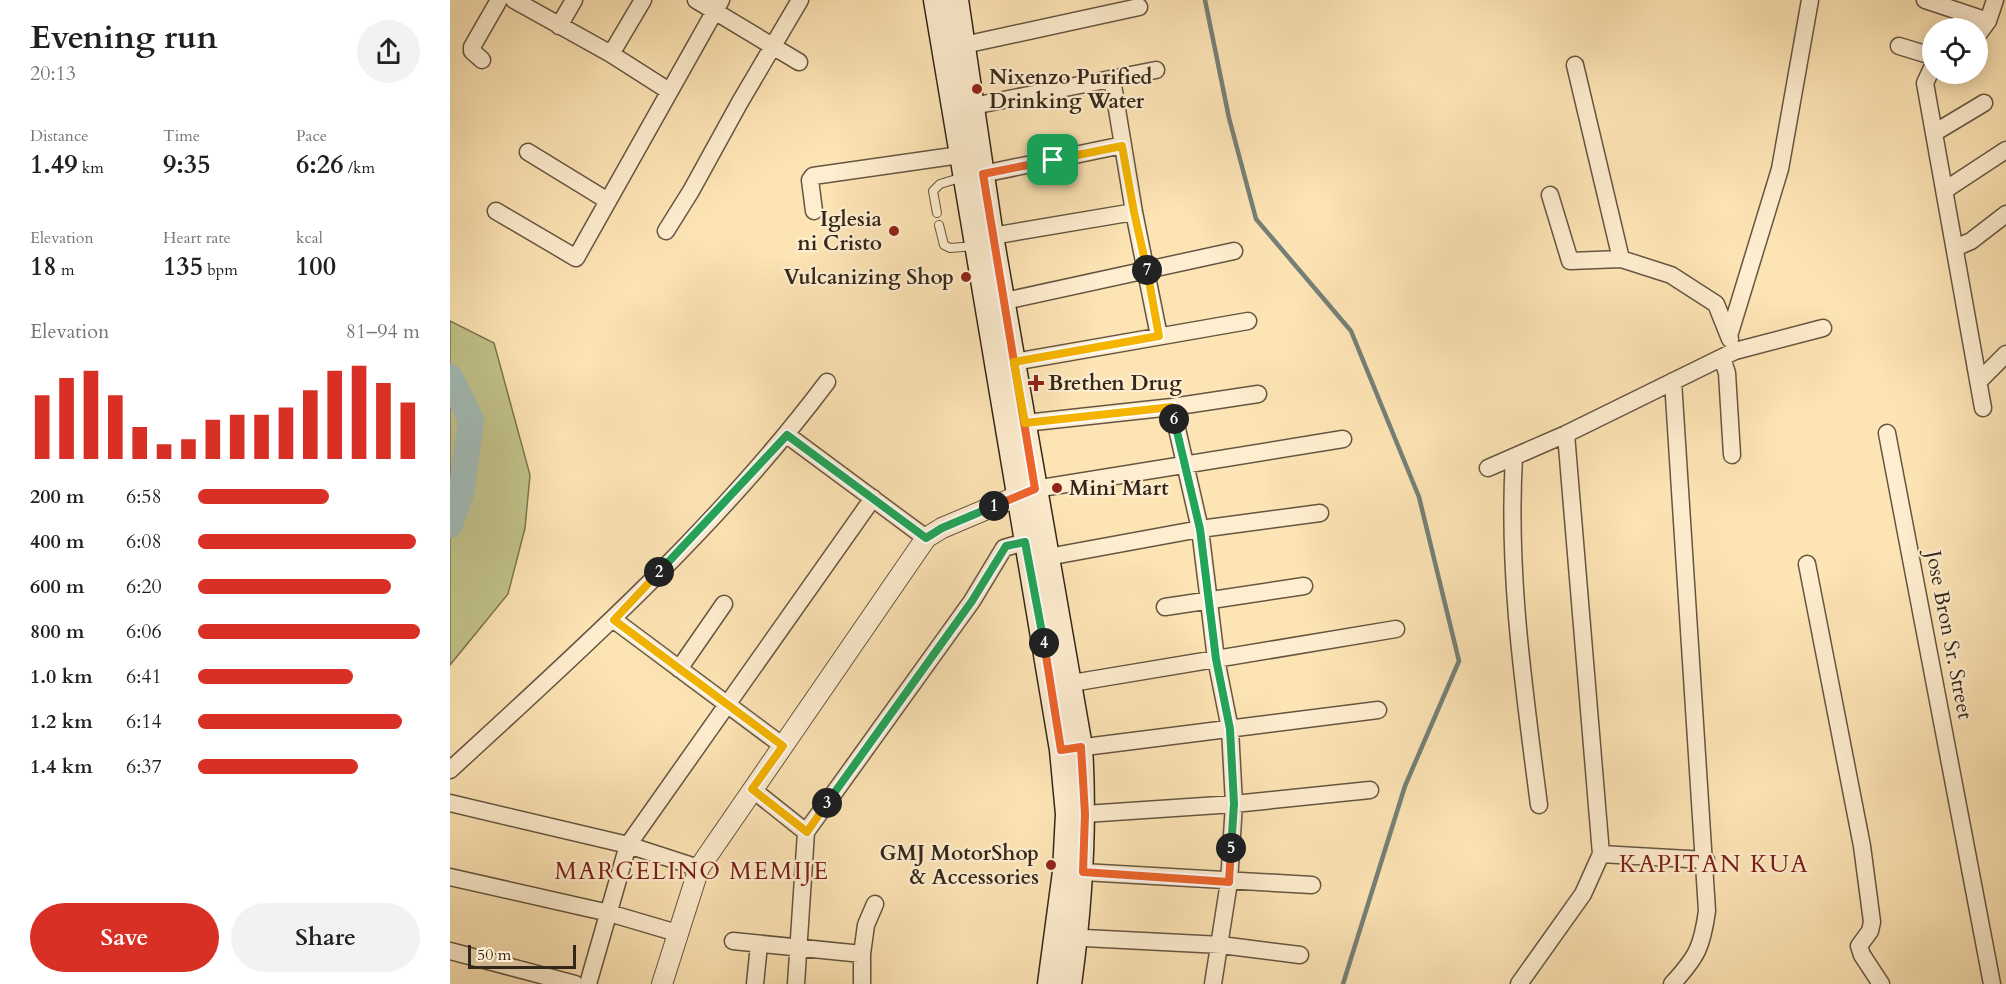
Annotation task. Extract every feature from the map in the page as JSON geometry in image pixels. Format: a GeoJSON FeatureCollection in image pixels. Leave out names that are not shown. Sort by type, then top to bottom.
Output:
{"type":"FeatureCollection","features":[{"type":"Feature","properties":{"kind":"main road"},"geometry":{"type":"LineString","coordinates":[[935,0],[983,241],[1034,553],[1085,814],[1083,872],[1067,937],[1049,984]]}},
{"type":"Feature","properties":{"kind":"main road"},"geometry":{"type":"LineString","coordinates":[[957,0],[974,106],[969,169]]}},
{"type":"Feature","properties":{"kind":"main road"},"geometry":{"type":"LineString","coordinates":[[983,241],[1005,301],[1025,423],[1026,493]]}},
{"type":"Feature","properties":{"kind":"main road"},"geometry":{"type":"LineString","coordinates":[[1034,553],[1072,683],[1064,872],[1070,984]]}},
{"type":"Feature","properties":{"kind":"street"},"geometry":{"type":"LineString","coordinates":[[482,60],[472,51],[472,47],[499,0]]}},
{"type":"Feature","properties":{"kind":"street"},"geometry":{"type":"LineString","coordinates":[[514,0],[611,54],[669,91]]}},
{"type":"Feature","properties":{"kind":"street"},"geometry":{"type":"LineString","coordinates":[[559,26],[574,0]]}},
{"type":"Feature","properties":{"kind":"street"},"geometry":{"type":"LineString","coordinates":[[611,54],[643,0]]}},
{"type":"Feature","properties":{"kind":"street"},"geometry":{"type":"LineString","coordinates":[[696,0],[718,6],[799,62]]}},
{"type":"Feature","properties":{"kind":"street"},"geometry":{"type":"LineString","coordinates":[[666,231],[692,191],[800,0]]}},
{"type":"Feature","properties":{"kind":"street"},"geometry":{"type":"LineString","coordinates":[[1732,454],[1727,373],[1728,348],[1780,169],[1810,0]]}},
{"type":"Feature","properties":{"kind":"street"},"geometry":{"type":"LineString","coordinates":[[1925,0],[1979,18]]}},
{"type":"Feature","properties":{"kind":"street"},"geometry":{"type":"LineString","coordinates":[[1988,21],[1995,0]]}},
{"type":"Feature","properties":{"kind":"street"},"geometry":{"type":"LineString","coordinates":[[496,211],[576,258],[718,6]]}},
{"type":"Feature","properties":{"kind":"street"},"geometry":{"type":"LineString","coordinates":[[964,45],[1139,7]]}},
{"type":"Feature","properties":{"kind":"street"},"geometry":{"type":"LineString","coordinates":[[1899,46],[1922,53]]}},
{"type":"Feature","properties":{"kind":"street"},"geometry":{"type":"LineString","coordinates":[[1575,65],[1621,259]]}},
{"type":"Feature","properties":{"kind":"street"},"geometry":{"type":"LineString","coordinates":[[974,106],[1156,70]]}},
{"type":"Feature","properties":{"kind":"street"},"geometry":{"type":"LineString","coordinates":[[1112,79],[1134,212],[1159,336]]}},
{"type":"Feature","properties":{"kind":"street"},"geometry":{"type":"LineString","coordinates":[[1926,84],[1983,408]]}},
{"type":"Feature","properties":{"kind":"street"},"geometry":{"type":"LineString","coordinates":[[1934,133],[1984,103]]}},
{"type":"Feature","properties":{"kind":"street"},"geometry":{"type":"LineString","coordinates":[[814,211],[810,180],[813,177],[969,169],[1122,146]]}},
{"type":"Feature","properties":{"kind":"street"},"geometry":{"type":"LineString","coordinates":[[1945,190],[2006,150]]}},
{"type":"Feature","properties":{"kind":"street"},"geometry":{"type":"LineString","coordinates":[[528,152],[608,201]]}},
{"type":"Feature","properties":{"kind":"street"},"geometry":{"type":"LineString","coordinates":[[1550,195],[1569,261],[1621,259],[1671,275],[1716,304],[1728,348]]}},
{"type":"Feature","properties":{"kind":"street"},"geometry":{"type":"LineString","coordinates":[[983,241],[1134,212]]}},
{"type":"Feature","properties":{"kind":"street"},"geometry":{"type":"LineString","coordinates":[[1955,248],[1971,241],[2006,214]]}},
{"type":"Feature","properties":{"kind":"street"},"geometry":{"type":"LineString","coordinates":[[1005,301],[1234,251]]}},
{"type":"Feature","properties":{"kind":"street"},"geometry":{"type":"LineString","coordinates":[[1014,362],[1248,321]]}},
{"type":"Feature","properties":{"kind":"street"},"geometry":{"type":"LineString","coordinates":[[1488,468],[1566,434],[1672,381],[1728,348],[1823,328]]}},
{"type":"Feature","properties":{"kind":"street"},"geometry":{"type":"LineString","coordinates":[[1978,381],[2006,354]]}},
{"type":"Feature","properties":{"kind":"street"},"geometry":{"type":"LineString","coordinates":[[1672,381],[1706,860],[1707,911],[1703,943],[1688,967],[1672,984]]}},
{"type":"Feature","properties":{"kind":"street"},"geometry":{"type":"LineString","coordinates":[[450,770],[614,620],[787,435],[827,382]]}},
{"type":"Feature","properties":{"kind":"street"},"geometry":{"type":"LineString","coordinates":[[1025,423],[1172,407],[1258,394]]}},
{"type":"Feature","properties":{"kind":"street"},"geometry":{"type":"LineString","coordinates":[[1172,407],[1200,529],[1216,659],[1230,729],[1234,804],[1229,882],[1221,945],[1213,984]]}},
{"type":"Feature","properties":{"kind":"street","name":"Jose Bron Sr. Street"},"geometry":{"type":"LineString","coordinates":[[1887,433],[1992,984]]}},
{"type":"Feature","properties":{"kind":"street"},"geometry":{"type":"LineString","coordinates":[[1519,984],[1583,894],[1601,854],[1566,434]]}},
{"type":"Feature","properties":{"kind":"street"},"geometry":{"type":"LineString","coordinates":[[787,435],[926,538]]}},
{"type":"Feature","properties":{"kind":"street"},"geometry":{"type":"LineString","coordinates":[[662,984],[699,868],[926,538],[942,528],[1026,493],[1343,439]]}},
{"type":"Feature","properties":{"kind":"street"},"geometry":{"type":"LineString","coordinates":[[1514,457],[1510,515],[1517,636],[1539,805]]}},
{"type":"Feature","properties":{"kind":"street"},"geometry":{"type":"LineString","coordinates":[[588,984],[628,845],[873,498]]}},
{"type":"Feature","properties":{"kind":"street"},"geometry":{"type":"LineString","coordinates":[[796,984],[807,832],[972,601],[1004,549],[1034,553],[1320,513]]}},
{"type":"Feature","properties":{"kind":"street"},"geometry":{"type":"LineString","coordinates":[[1807,564],[1867,878],[1872,922],[1870,931],[1859,946],[1862,955],[1881,984]]}},
{"type":"Feature","properties":{"kind":"street"},"geometry":{"type":"LineString","coordinates":[[1165,606],[1304,586]]}},
{"type":"Feature","properties":{"kind":"street"},"geometry":{"type":"LineString","coordinates":[[679,669],[724,604]]}},
{"type":"Feature","properties":{"kind":"street"},"geometry":{"type":"LineString","coordinates":[[614,620],[727,707],[783,746]]}},
{"type":"Feature","properties":{"kind":"street"},"geometry":{"type":"LineString","coordinates":[[1072,683],[1396,628]]}},
{"type":"Feature","properties":{"kind":"street"},"geometry":{"type":"LineString","coordinates":[[1071,749],[1378,710]]}},
{"type":"Feature","properties":{"kind":"street"},"geometry":{"type":"LineString","coordinates":[[752,789],[807,832]]}},
{"type":"Feature","properties":{"kind":"street"},"geometry":{"type":"LineString","coordinates":[[1085,814],[1234,804],[1370,790]]}},
{"type":"Feature","properties":{"kind":"street"},"geometry":{"type":"LineString","coordinates":[[450,803],[628,845],[699,868]]}},
{"type":"Feature","properties":{"kind":"street"},"geometry":{"type":"LineString","coordinates":[[1601,854],[1706,860]]}},
{"type":"Feature","properties":{"kind":"street"},"geometry":{"type":"LineString","coordinates":[[1083,872],[1312,885]]}},
{"type":"Feature","properties":{"kind":"street"},"geometry":{"type":"LineString","coordinates":[[450,877],[609,913],[677,933]]}},
{"type":"Feature","properties":{"kind":"street"},"geometry":{"type":"LineString","coordinates":[[862,984],[862,954],[866,925],[875,904]]}},
{"type":"Feature","properties":{"kind":"street"},"geometry":{"type":"LineString","coordinates":[[1067,937],[1221,945],[1300,955]]}},
{"type":"Feature","properties":{"kind":"street"},"geometry":{"type":"LineString","coordinates":[[733,941],[862,954]]}},
{"type":"Feature","properties":{"kind":"street"},"geometry":{"type":"LineString","coordinates":[[755,984],[759,945]]}},
{"type":"Feature","properties":{"kind":"street"},"geometry":{"type":"LineString","coordinates":[[450,951],[575,984]]}},
{"type":"Feature","properties":{"kind":"lane"},"geometry":{"type":"LineString","coordinates":[[937,213],[933,191],[936,186],[969,169]]}},
{"type":"Feature","properties":{"kind":"lane"},"geometry":{"type":"LineString","coordinates":[[939,225],[944,245],[950,248],[983,241]]}},
{"type":"Feature","properties":{"kind":"green space"},"geometry":{"type":"Polygon","coordinates":[[[450,321],[494,343],[530,475],[525,528],[508,594],[450,665],[450,321]]]}},
{"type":"Feature","properties":{"kind":"waterway"},"geometry":{"type":"LineString","coordinates":[[1205,0],[1229,118],[1256,219],[1351,331],[1419,497],[1459,661],[1405,786],[1343,984]]}},
{"type":"Feature","properties":{"kind":"waterway"},"geometry":{"type":"LineString","coordinates":[[450,377],[471,420],[461,494],[450,525]]}},
{"type":"Feature","properties":{"kind":"place","name":"Nixenzo Purified Drinking Water"},"geometry":{"type":"Point","coordinates":[977,89]}},
{"type":"Feature","properties":{"kind":"place","name":"Iglesia ni Cristo"},"geometry":{"type":"Point","coordinates":[894,231]}},
{"type":"Feature","properties":{"kind":"place","name":"Vulcanizing Shop"},"geometry":{"type":"Point","coordinates":[966,277]}},
{"type":"Feature","properties":{"kind":"place","name":"Brethen Drug"},"geometry":{"type":"Point","coordinates":[1036,383]}},
{"type":"Feature","properties":{"kind":"place","name":"Mini Mart"},"geometry":{"type":"Point","coordinates":[1057,488]}},
{"type":"Feature","properties":{"kind":"place","name":"GMJ MotorShop & Accessories"},"geometry":{"type":"Point","coordinates":[1051,865]}},
{"type":"Feature","properties":{"kind":"district","name":"KAPITAN KUA"},"geometry":{"type":"Point","coordinates":[1714,864]}},
{"type":"Feature","properties":{"kind":"district","name":"MARCELINO MEMIJE"},"geometry":{"type":"Point","coordinates":[692,871]}},
{"type":"Feature","properties":{"kind":"route"},"geometry":{"type":"LineString","coordinates":[[1053,160],[983,174],[992,236],[1005,301],[1014,362],[1035,489],[942,528],[926,538],[787,435],[614,620],[727,707],[783,746],[752,789],[807,832],[972,601],[1006,546],[1025,542],[1052,686],[1061,750],[1081,747],[1085,814],[1083,872],[1229,882],[1234,804],[1230,729],[1216,659],[1200,529],[1172,407],[1025,423],[1014,362],[1159,336],[1122,146],[1053,160]]}}]}
